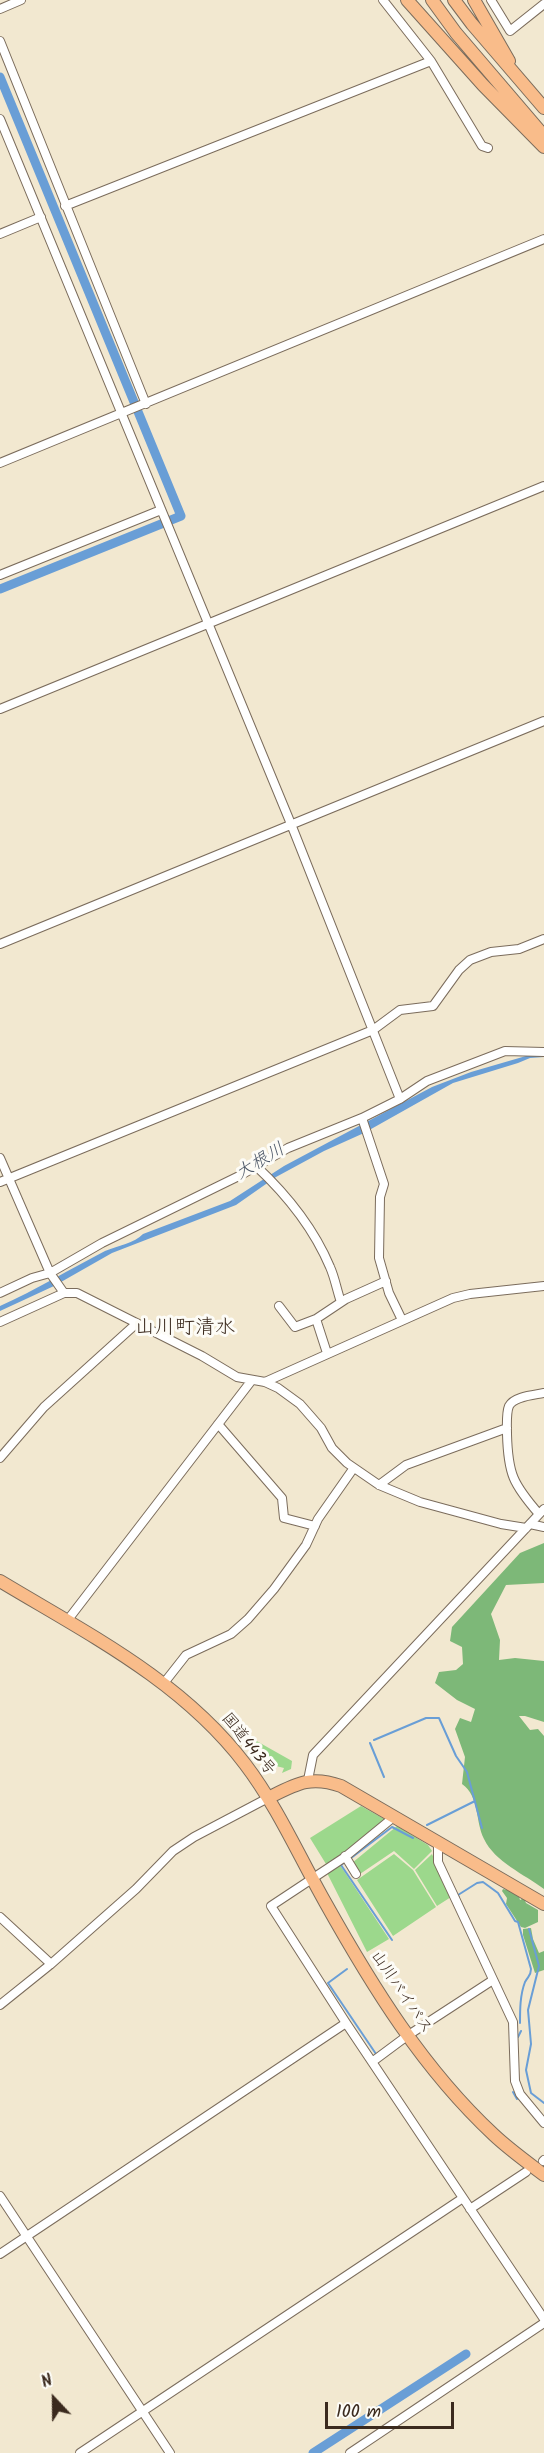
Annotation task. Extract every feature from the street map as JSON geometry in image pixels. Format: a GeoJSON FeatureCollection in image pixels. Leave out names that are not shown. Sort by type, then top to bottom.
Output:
{"type":"FeatureCollection","features":[{"type":"Feature","properties":{"kind":"highway"},"geometry":{"type":"LineString","coordinates":[[407,0],[483,85],[544,147]]}},
{"type":"Feature","properties":{"kind":"highway"},"geometry":{"type":"LineString","coordinates":[[432,0],[463,42],[544,136]]}},
{"type":"Feature","properties":{"kind":"highway"},"geometry":{"type":"LineString","coordinates":[[454,0],[544,108]]}},
{"type":"Feature","properties":{"kind":"highway"},"geometry":{"type":"LineString","coordinates":[[474,0],[498,38],[517,76]]}},
{"type":"Feature","properties":{"kind":"highway","name":"国道443号"},"geometry":{"type":"LineString","coordinates":[[0,1581],[128,1658],[164,1683],[192,1706],[227,1742],[268,1798],[308,1780]]}},
{"type":"Feature","properties":{"kind":"highway"},"geometry":{"type":"LineString","coordinates":[[308,1780],[341,1786],[544,1904]]}},
{"type":"Feature","properties":{"kind":"highway","name":"山川バイパス"},"geometry":{"type":"LineString","coordinates":[[268,1798],[359,1963],[407,2036],[447,2086],[495,2136],[544,2175]]}},
{"type":"Feature","properties":{"kind":"street"},"geometry":{"type":"LineString","coordinates":[[0,9],[21,0]]}},
{"type":"Feature","properties":{"kind":"street"},"geometry":{"type":"LineString","coordinates":[[383,0],[431,61],[482,146],[488,148]]}},
{"type":"Feature","properties":{"kind":"street"},"geometry":{"type":"LineString","coordinates":[[491,0],[510,31],[544,4]]}},
{"type":"Feature","properties":{"kind":"street"},"geometry":{"type":"LineString","coordinates":[[0,41],[146,404]]}},
{"type":"Feature","properties":{"kind":"street"},"geometry":{"type":"LineString","coordinates":[[65,206],[431,61]]}},
{"type":"Feature","properties":{"kind":"street"},"geometry":{"type":"LineString","coordinates":[[0,118],[291,824],[400,1099]]}},
{"type":"Feature","properties":{"kind":"street"},"geometry":{"type":"LineString","coordinates":[[0,234],[41,217]]}},
{"type":"Feature","properties":{"kind":"street"},"geometry":{"type":"LineString","coordinates":[[0,463],[544,239]]}},
{"type":"Feature","properties":{"kind":"street"},"geometry":{"type":"LineString","coordinates":[[0,709],[544,486]]}},
{"type":"Feature","properties":{"kind":"street"},"geometry":{"type":"LineString","coordinates":[[0,575],[161,510]]}},
{"type":"Feature","properties":{"kind":"street"},"geometry":{"type":"LineString","coordinates":[[0,944],[544,720]]}},
{"type":"Feature","properties":{"kind":"street"},"geometry":{"type":"LineString","coordinates":[[4,1180],[373,1030],[400,1010],[433,1006],[459,970],[470,960],[491,952],[519,949],[544,939]]}},
{"type":"Feature","properties":{"kind":"street"},"geometry":{"type":"LineString","coordinates":[[0,1293],[32,1278],[51,1274],[102,1243],[288,1148],[362,1120],[427,1081],[505,1051],[544,1052]]}},
{"type":"Feature","properties":{"kind":"street"},"geometry":{"type":"LineString","coordinates":[[362,1120],[384,1184],[380,1197],[379,1258],[402,1320]]}},
{"type":"Feature","properties":{"kind":"street"},"geometry":{"type":"LineString","coordinates":[[0,1158],[4,1180],[51,1274],[64,1292]]}},
{"type":"Feature","properties":{"kind":"street"},"geometry":{"type":"LineString","coordinates":[[256,1166],[313,1232],[330,1266],[341,1302]]}},
{"type":"Feature","properties":{"kind":"street"},"geometry":{"type":"LineString","coordinates":[[279,1306],[295,1328],[316,1319],[341,1302],[386,1281]]}},
{"type":"Feature","properties":{"kind":"street"},"geometry":{"type":"LineString","coordinates":[[265,1382],[453,1298],[544,1286]]}},
{"type":"Feature","properties":{"kind":"street"},"geometry":{"type":"LineString","coordinates":[[0,1322],[64,1292],[78,1293],[202,1356],[237,1377],[265,1382],[300,1404],[321,1428],[332,1448],[353,1469],[379,1485],[420,1502],[501,1524],[544,1527]]}},
{"type":"Feature","properties":{"kind":"street"},"geometry":{"type":"LineString","coordinates":[[316,1319],[327,1353]]}},
{"type":"Feature","properties":{"kind":"street"},"geometry":{"type":"LineString","coordinates":[[0,1458],[44,1407],[137,1323]]}},
{"type":"Feature","properties":{"kind":"street"},"geometry":{"type":"LineString","coordinates":[[70,1617],[252,1380]]}},
{"type":"Feature","properties":{"kind":"street"},"geometry":{"type":"LineString","coordinates":[[308,1780],[313,1755],[542,1512],[511,1475],[507,1456],[507,1428],[509,1406],[515,1401],[544,1393]]}},
{"type":"Feature","properties":{"kind":"street"},"geometry":{"type":"LineString","coordinates":[[218,1424],[282,1498],[284,1518],[315,1526]]}},
{"type":"Feature","properties":{"kind":"street"},"geometry":{"type":"LineString","coordinates":[[379,1485],[406,1465],[507,1428]]}},
{"type":"Feature","properties":{"kind":"street"},"geometry":{"type":"LineString","coordinates":[[164,1683],[186,1655],[231,1634],[248,1619],[274,1589],[306,1545],[315,1526],[353,1469]]}},
{"type":"Feature","properties":{"kind":"street"},"geometry":{"type":"LineString","coordinates":[[0,2005],[51,1964],[136,1889],[173,1851],[194,1837],[268,1798]]}},
{"type":"Feature","properties":{"kind":"street"},"geometry":{"type":"LineString","coordinates":[[350,2453],[544,2321],[271,1906],[345,1856],[395,1816]]}},
{"type":"Feature","properties":{"kind":"street"},"geometry":{"type":"LineString","coordinates":[[438,1841],[438,1862],[513,2022],[515,2081],[520,2094],[544,2122]]}},
{"type":"Feature","properties":{"kind":"street"},"geometry":{"type":"LineString","coordinates":[[345,1856],[356,1874]]}},
{"type":"Feature","properties":{"kind":"street"},"geometry":{"type":"LineString","coordinates":[[0,1917],[51,1964]]}},
{"type":"Feature","properties":{"kind":"street"},"geometry":{"type":"LineString","coordinates":[[372,2062],[407,2036],[494,1980]]}},
{"type":"Feature","properties":{"kind":"street"},"geometry":{"type":"LineString","coordinates":[[0,2254],[346,2023]]}},
{"type":"Feature","properties":{"kind":"street"},"geometry":{"type":"LineString","coordinates":[[470,2209],[526,2172]]}},
{"type":"Feature","properties":{"kind":"street"},"geometry":{"type":"LineString","coordinates":[[0,2196],[170,2453]]}},
{"type":"Feature","properties":{"kind":"street"},"geometry":{"type":"LineString","coordinates":[[80,2453],[463,2198]]}},
{"type":"Feature","properties":{"kind":"green space"},"geometry":{"type":"Polygon","coordinates":[[[544,1543],[544,1583],[506,1585],[491,1614],[500,1640],[499,1660],[515,1658],[544,1661],[544,1722],[519,1716],[530,1730],[538,1729],[544,1736],[544,1889],[503,1861],[484,1839],[472,1796],[462,1784],[465,1757],[455,1729],[460,1718],[471,1722],[475,1709],[457,1700],[435,1683],[439,1672],[456,1670],[463,1664],[462,1647],[450,1641],[452,1627],[520,1553],[544,1543]]]}},
{"type":"Feature","properties":{"kind":"green space"},"geometry":{"type":"Polygon","coordinates":[[[253,1739],[292,1761],[291,1769],[282,1773],[284,1768],[276,1766],[253,1739]]]}},
{"type":"Feature","properties":{"kind":"green space"},"geometry":{"type":"Polygon","coordinates":[[[361,1806],[386,1820],[326,1864],[310,1838],[361,1806]]]}},
{"type":"Feature","properties":{"kind":"green space"},"geometry":{"type":"Polygon","coordinates":[[[397,1826],[428,1845],[432,1851],[414,1869],[394,1851],[360,1874],[352,1863],[397,1826]]]}},
{"type":"Feature","properties":{"kind":"green space"},"geometry":{"type":"Polygon","coordinates":[[[394,1854],[413,1870],[436,1907],[393,1936],[357,1880],[394,1854]]]}},
{"type":"Feature","properties":{"kind":"green space"},"geometry":{"type":"Polygon","coordinates":[[[432,1854],[451,1897],[437,1906],[415,1870],[432,1854]]]}},
{"type":"Feature","properties":{"kind":"green space"},"geometry":{"type":"Polygon","coordinates":[[[340,1865],[389,1939],[367,1952],[327,1873],[340,1865]]]}},
{"type":"Feature","properties":{"kind":"green space"},"geometry":{"type":"Polygon","coordinates":[[[503,1889],[518,1893],[520,1900],[524,1898],[526,1903],[538,1910],[538,1922],[525,1928],[521,1927],[506,1904],[507,1898],[503,1889]]]}},
{"type":"Feature","properties":{"kind":"green space"},"geometry":{"type":"Polygon","coordinates":[[[531,1928],[539,1953],[544,1951],[544,1970],[535,1973],[523,1935],[523,1929],[531,1928]]]}},
{"type":"Feature","properties":{"kind":"water","name":"大根川"},"geometry":{"type":"Polygon","coordinates":[[[544,1054],[544,1057],[530,1058],[453,1083],[364,1133],[276,1177],[236,1205],[112,1253],[54,1286],[0,1311],[0,1306],[105,1251],[230,1201],[284,1166],[432,1087],[471,1072],[526,1056],[544,1054]]]}},
{"type":"Feature","properties":{"kind":"waterway"},"geometry":{"type":"LineString","coordinates":[[0,77],[181,516],[0,589]]}},
{"type":"Feature","properties":{"kind":"waterway"},"geometry":{"type":"LineString","coordinates":[[374,1740],[426,1718],[439,1718],[456,1756],[467,1772],[482,1828]]}},
{"type":"Feature","properties":{"kind":"waterway"},"geometry":{"type":"LineString","coordinates":[[370,1743],[384,1777]]}},
{"type":"Feature","properties":{"kind":"waterway"},"geometry":{"type":"LineString","coordinates":[[427,1825],[475,1801]]}},
{"type":"Feature","properties":{"kind":"waterway"},"geometry":{"type":"LineString","coordinates":[[351,1858],[392,1827],[413,1838]]}},
{"type":"Feature","properties":{"kind":"waterway"},"geometry":{"type":"LineString","coordinates":[[345,1862],[341,1865],[392,1940]]}},
{"type":"Feature","properties":{"kind":"waterway"},"geometry":{"type":"LineString","coordinates":[[459,1898],[458,1895],[477,1883],[483,1882],[498,1893],[515,1921],[518,1922],[531,1969],[522,1992],[520,2023]]}},
{"type":"Feature","properties":{"kind":"waterway"},"geometry":{"type":"LineString","coordinates":[[529,1929],[539,1966],[528,2010],[531,2044],[526,2070],[531,2093],[544,2103]]}},
{"type":"Feature","properties":{"kind":"waterway"},"geometry":{"type":"LineString","coordinates":[[347,1969],[328,1983],[376,2054]]}},
{"type":"Feature","properties":{"kind":"waterway"},"geometry":{"type":"LineString","coordinates":[[518,2037],[521,2031]]}},
{"type":"Feature","properties":{"kind":"waterway"},"geometry":{"type":"LineString","coordinates":[[513,2092],[517,2099]]}},
{"type":"Feature","properties":{"kind":"waterway"},"geometry":{"type":"LineString","coordinates":[[313,2453],[466,2354]]}},
{"type":"Feature","properties":{"kind":"district","name":"山川町清水"},"geometry":{"type":"Point","coordinates":[185,1330]}}]}
